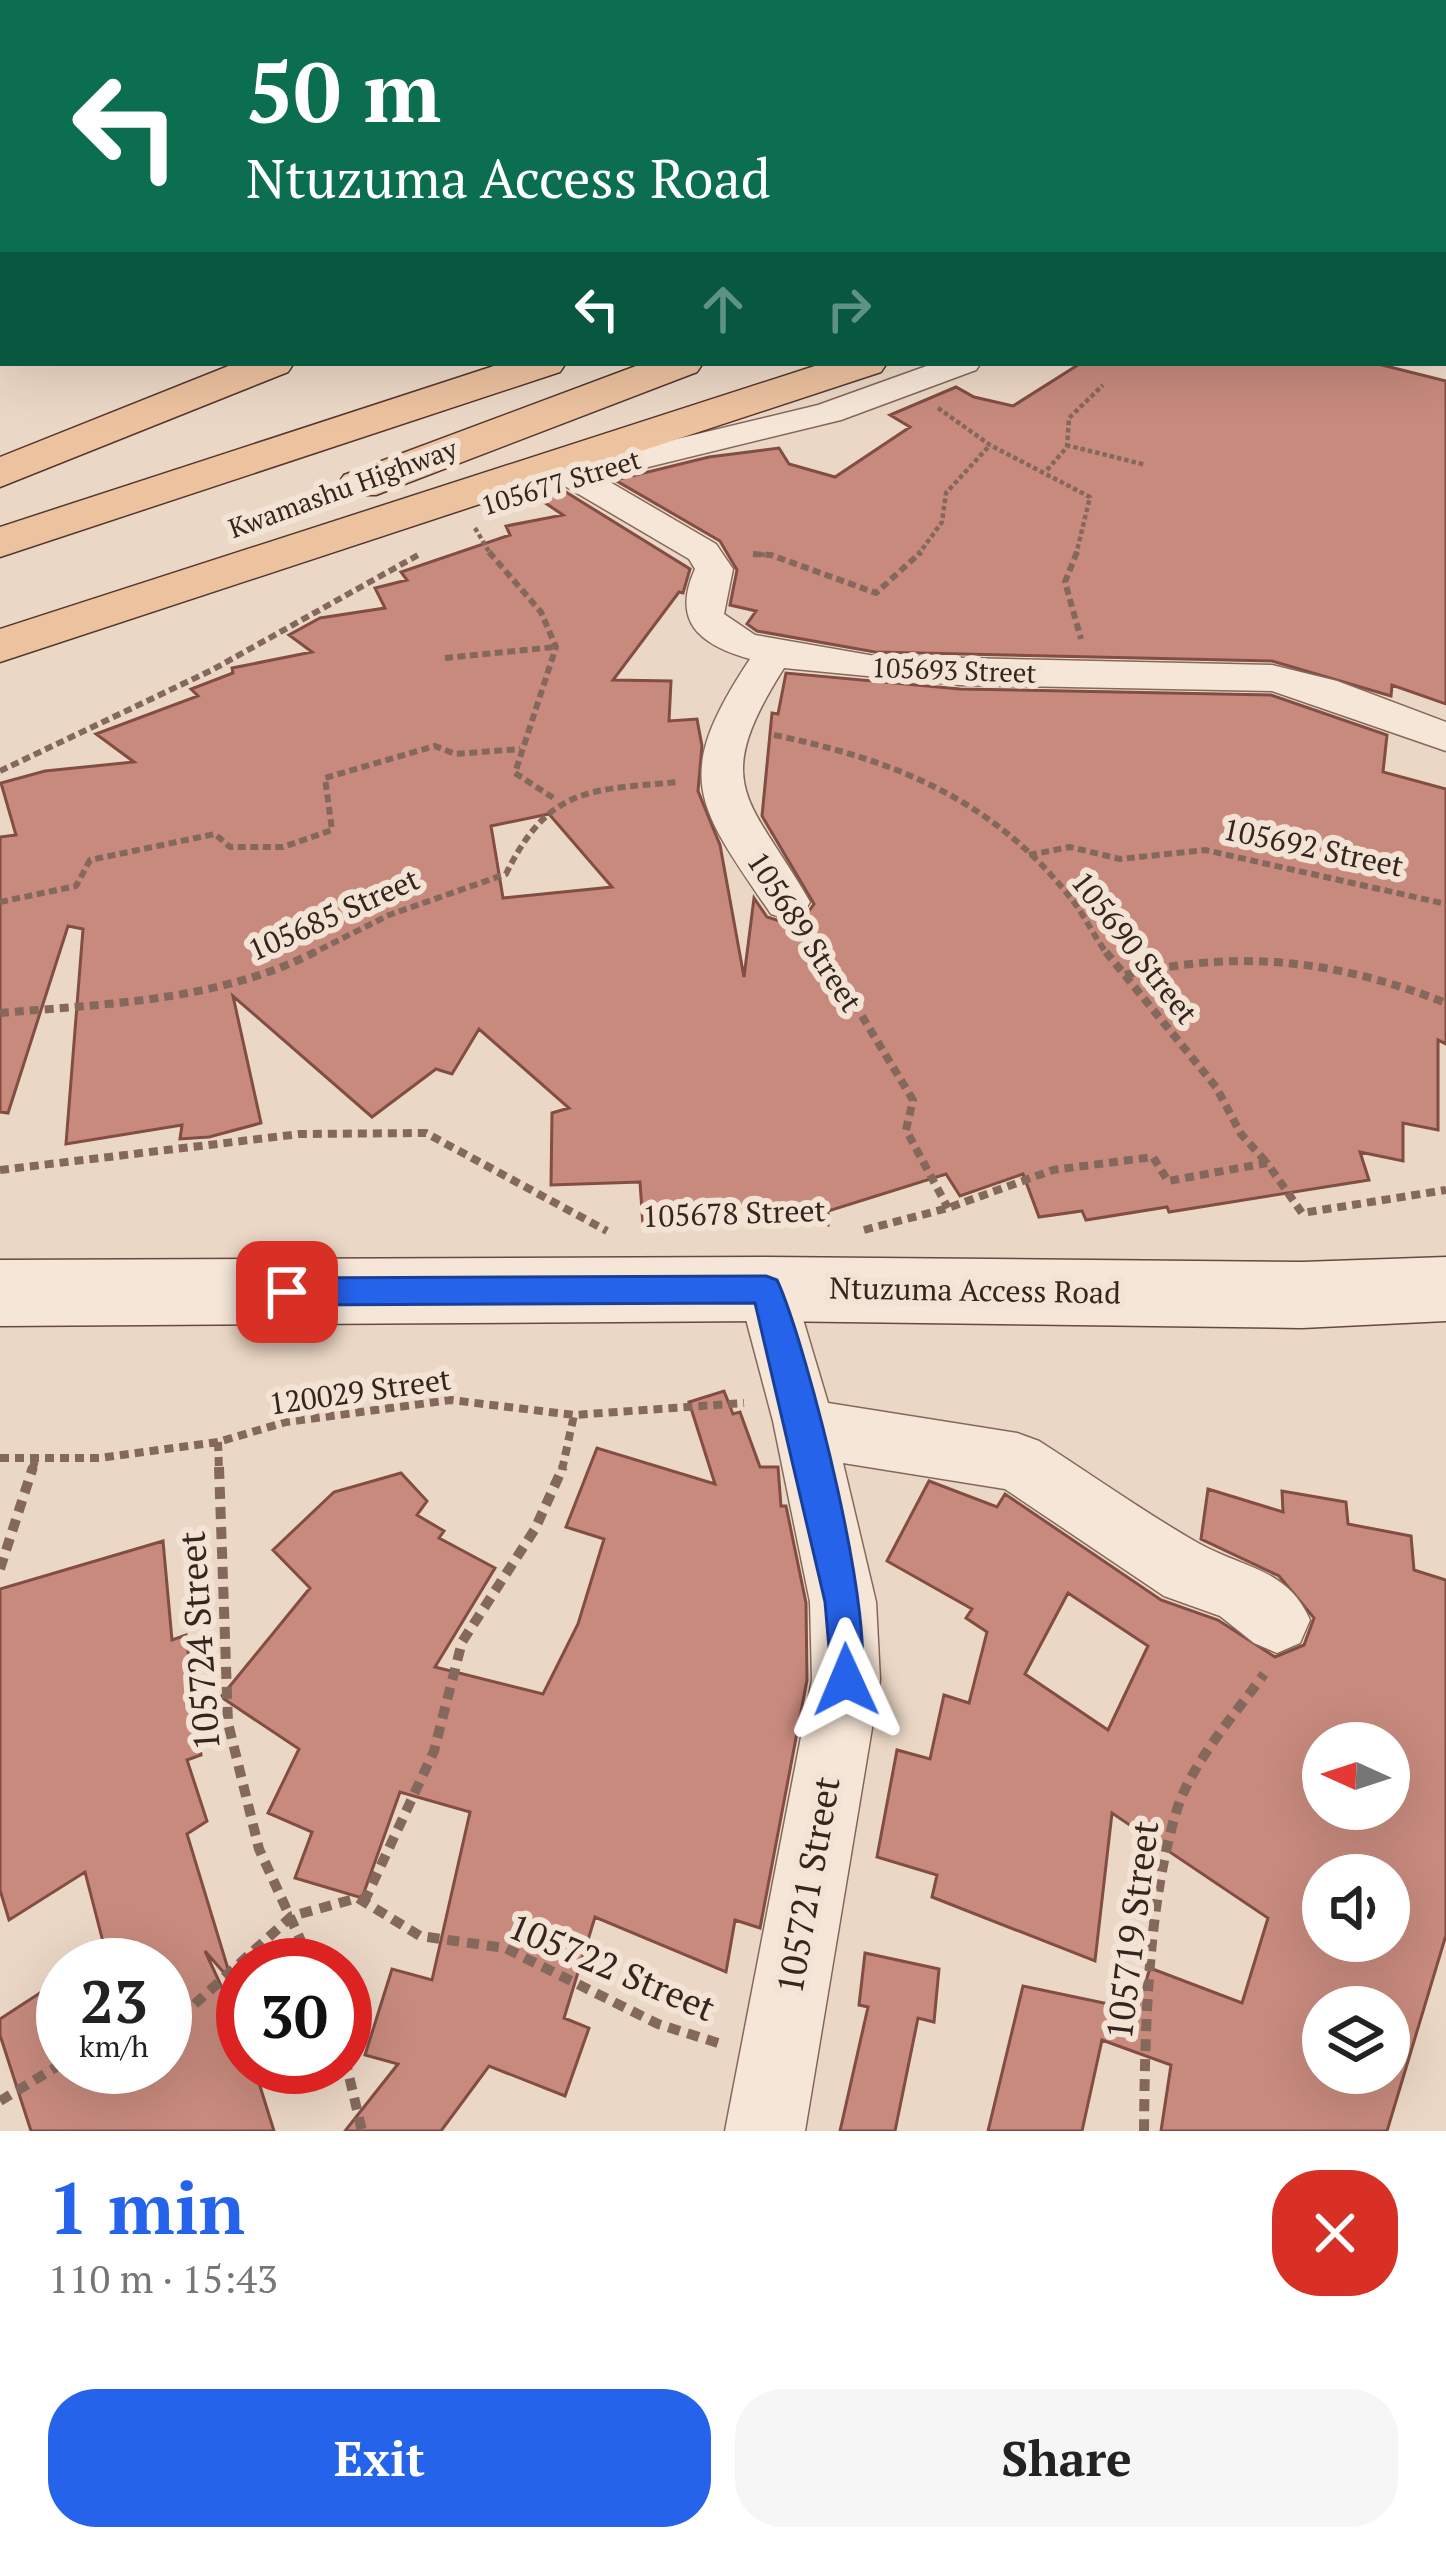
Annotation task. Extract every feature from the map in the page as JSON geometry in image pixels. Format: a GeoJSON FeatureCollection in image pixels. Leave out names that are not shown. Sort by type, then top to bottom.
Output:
{"type":"FeatureCollection","features":[{"type":"Feature","properties":{"kind":"main road"},"geometry":{"type":"LineString","coordinates":[[0,473],[266,366]]}},
{"type":"Feature","properties":{"kind":"main road","name":"Kwamashu Highway"},"geometry":{"type":"LineString","coordinates":[[0,543],[536,366]]}},
{"type":"Feature","properties":{"kind":"main road","name":"Kwamashu Highway"},"geometry":{"type":"LineString","coordinates":[[0,602],[357,486],[674,366]]}},
{"type":"Feature","properties":{"kind":"main road"},"geometry":{"type":"LineString","coordinates":[[0,646],[886,374]]}},
{"type":"Feature","properties":{"kind":"street"},"geometry":{"type":"LineString","coordinates":[[886,374],[943,366]]}},
{"type":"Feature","properties":{"kind":"street"},"geometry":{"type":"LineString","coordinates":[[563,470],[704,551]]}},
{"type":"Feature","properties":{"kind":"street","name":"105693 Street"},"geometry":{"type":"LineString","coordinates":[[704,551],[714,569],[704,600],[709,624],[720,633],[774,652],[875,669],[1266,677],[1446,736]]}},
{"type":"Feature","properties":{"kind":"street"},"geometry":{"type":"LineString","coordinates":[[716,778],[719,754],[732,722],[774,652]]}},
{"type":"Feature","properties":{"kind":"street","name":"105689 Street"},"geometry":{"type":"LineString","coordinates":[[716,778],[736,829],[787,902]]}},
{"type":"Feature","properties":{"kind":"street","name":"Ntuzuma Access Road"},"geometry":{"type":"LineString","coordinates":[[0,1293],[766,1289],[1302,1294],[1446,1289]]}},
{"type":"Feature","properties":{"kind":"street","name":"105721 Street"},"geometry":{"type":"LineString","coordinates":[[765,2131],[846,1680],[843,1602],[802,1417],[766,1289]]}},
{"type":"Feature","properties":{"kind":"street"},"geometry":{"type":"LineString","coordinates":[[802,1417],[1018,1462],[1187,1573],[1239,1590],[1277,1620]]}},
{"type":"Feature","properties":{"kind":"path"},"geometry":{"type":"LineString","coordinates":[[886,374],[989,446],[1047,470],[1090,497],[1086,528],[1065,582],[1082,629],[1080,655],[1088,675]]}},
{"type":"Feature","properties":{"kind":"path"},"geometry":{"type":"LineString","coordinates":[[1047,470],[1066,446],[1069,418],[1103,385]]}},
{"type":"Feature","properties":{"kind":"path"},"geometry":{"type":"LineString","coordinates":[[704,551],[771,555],[876,593],[943,527],[949,509],[946,494],[989,446]]}},
{"type":"Feature","properties":{"kind":"path"},"geometry":{"type":"LineString","coordinates":[[1066,446],[1145,465]]}},
{"type":"Feature","properties":{"kind":"path"},"geometry":{"type":"LineString","coordinates":[[472,510],[476,532],[500,568],[542,605],[556,647],[515,773],[554,800],[716,778]]}},
{"type":"Feature","properties":{"kind":"path"},"geometry":{"type":"LineString","coordinates":[[0,770],[212,670],[430,546]]}},
{"type":"Feature","properties":{"kind":"path"},"geometry":{"type":"LineString","coordinates":[[445,658],[556,647]]}},
{"type":"Feature","properties":{"kind":"path","name":"105690 Street"},"geometry":{"type":"LineString","coordinates":[[732,722],[812,746],[861,753],[935,784],[990,818],[1073,901],[1125,975],[1216,1087],[1241,1134],[1267,1163]]}},
{"type":"Feature","properties":{"kind":"path"},"geometry":{"type":"LineString","coordinates":[[0,902],[76,886],[90,860],[141,847],[215,834],[230,847],[283,847],[332,830],[325,778],[376,760],[435,746],[455,754],[520,749]]}},
{"type":"Feature","properties":{"kind":"path","name":"105685 Street"},"geometry":{"type":"LineString","coordinates":[[0,1013],[99,1006],[221,987],[278,971],[389,915],[506,874],[523,833],[554,800]]}},
{"type":"Feature","properties":{"kind":"path","name":"105692 Street"},"geometry":{"type":"LineString","coordinates":[[1027,856],[1070,847],[1120,859],[1205,850],[1446,904]]}},
{"type":"Feature","properties":{"kind":"path","name":"105689 Street"},"geometry":{"type":"LineString","coordinates":[[787,902],[828,959],[913,1100],[906,1130],[948,1208]]}},
{"type":"Feature","properties":{"kind":"path"},"geometry":{"type":"LineString","coordinates":[[1125,975],[1195,957],[1248,954],[1325,963],[1446,1003]]}},
{"type":"Feature","properties":{"kind":"path","name":"105678 Street"},"geometry":{"type":"LineString","coordinates":[[0,1170],[299,1134],[426,1133],[626,1242]]}},
{"type":"Feature","properties":{"kind":"path","name":"105678 Street"},"geometry":{"type":"LineString","coordinates":[[852,1233],[948,1208],[1053,1170],[1153,1157],[1168,1180],[1267,1163]]}},
{"type":"Feature","properties":{"kind":"path"},"geometry":{"type":"LineString","coordinates":[[1267,1163],[1302,1214],[1446,1190]]}},
{"type":"Feature","properties":{"kind":"path","name":"120029 Street"},"geometry":{"type":"LineString","coordinates":[[0,1458],[99,1458],[218,1442],[286,1422],[451,1400],[574,1415],[751,1402],[802,1417]]}},
{"type":"Feature","properties":{"kind":"path"},"geometry":{"type":"LineString","coordinates":[[192,2007],[292,1916],[358,1898],[364,1902],[436,1746],[450,1669],[468,1628],[552,1507],[574,1415]]}},
{"type":"Feature","properties":{"kind":"path","name":"105724 Street"},"geometry":{"type":"LineString","coordinates":[[218,1442],[228,1723],[259,1849],[301,1938]]}},
{"type":"Feature","properties":{"kind":"path"},"geometry":{"type":"LineString","coordinates":[[0,1570],[36,1458]]}},
{"type":"Feature","properties":{"kind":"path","name":"105719 Street"},"geometry":{"type":"LineString","coordinates":[[1144,2131],[1146,1997],[1175,1813],[1209,1751],[1263,1681],[1277,1620]]}},
{"type":"Feature","properties":{"kind":"path","name":"105722 Street"},"geometry":{"type":"LineString","coordinates":[[364,1902],[420,1936],[505,1948],[658,2024],[776,2062]]}},
{"type":"Feature","properties":{"kind":"path"},"geometry":{"type":"LineString","coordinates":[[0,2102],[36,2080]]}},
{"type":"Feature","properties":{"kind":"path"},"geometry":{"type":"LineString","coordinates":[[353,2094],[362,2131]]}},
{"type":"Feature","properties":{"kind":"building"},"geometry":{"type":"Polygon","coordinates":[[[1076,366],[1386,366],[1446,381],[1446,704],[1392,685],[1391,696],[1272,661],[875,652],[757,631],[747,624],[756,611],[730,605],[737,570],[720,541],[615,480],[709,457],[779,448],[789,464],[835,477],[910,427],[890,415],[956,387],[974,397],[1013,406],[1076,366]]]}},
{"type":"Feature","properties":{"kind":"building"},"geometry":{"type":"Polygon","coordinates":[[[561,489],[690,569],[683,593],[679,592],[613,680],[671,681],[669,721],[697,719],[702,746],[698,791],[720,845],[744,977],[754,898],[767,917],[786,923],[804,918],[814,904],[762,816],[772,713],[778,714],[786,673],[960,689],[1271,695],[1387,735],[1383,772],[1446,789],[1446,1044],[1438,1040],[1438,1130],[1403,1123],[1403,1161],[1360,1152],[1369,1180],[1169,1212],[1167,1207],[1086,1220],[1082,1211],[1039,1217],[1023,1174],[960,1196],[946,1174],[828,1211],[828,1225],[745,1209],[704,1211],[704,1222],[643,1226],[640,1182],[551,1185],[552,1113],[569,1108],[479,1029],[452,1074],[436,1069],[372,1117],[233,996],[261,1123],[209,1137],[180,1139],[182,1125],[66,1144],[83,929],[68,926],[8,1113],[0,1112],[0,837],[16,835],[1,783],[45,771],[134,762],[96,734],[198,696],[191,689],[233,673],[232,668],[312,652],[289,635],[320,618],[385,608],[375,588],[407,580],[401,572],[510,535],[506,526],[563,515],[538,498],[561,489]],[[549,814],[491,826],[503,898],[612,887],[549,814]]]}},
{"type":"Feature","properties":{"kind":"building"},"geometry":{"type":"Polygon","coordinates":[[[724,1391],[733,1414],[740,1412],[760,1467],[778,1467],[781,1506],[786,1506],[806,1603],[807,1680],[760,1928],[735,1920],[726,1972],[595,1917],[564,2018],[589,2028],[565,2096],[489,2066],[441,2131],[345,2131],[398,2064],[372,2057],[372,2033],[392,1969],[432,1980],[470,1812],[400,1792],[362,1898],[295,1878],[312,1832],[268,1813],[299,1749],[221,1697],[310,1588],[273,1550],[334,1492],[401,1473],[427,1501],[417,1515],[444,1531],[439,1538],[495,1568],[435,1667],[543,1694],[578,1624],[604,1539],[566,1527],[597,1448],[715,1484],[689,1402],[724,1391]]]}},
{"type":"Feature","properties":{"kind":"building"},"geometry":{"type":"Polygon","coordinates":[[[929,1481],[997,1507],[1005,1494],[1161,1600],[1218,1620],[1275,1657],[1304,1645],[1314,1618],[1279,1576],[1201,1539],[1208,1489],[1283,1512],[1282,1491],[1346,1502],[1348,1524],[1411,1536],[1414,1570],[1446,1580],[1446,1935],[1410,2055],[1410,1986],[1302,1986],[1302,2094],[1398,2094],[1387,2131],[1161,2131],[1171,2065],[1102,2040],[1082,2131],[988,2131],[1023,1986],[1137,2010],[1150,1968],[1242,2003],[1268,1918],[1112,1813],[1095,1961],[932,1897],[937,1875],[877,1857],[897,1750],[930,1759],[944,1695],[969,1703],[987,1632],[966,1618],[972,1609],[887,1561],[929,1481]],[[1068,1593],[1025,1674],[1108,1730],[1148,1646],[1068,1593]]]}},
{"type":"Feature","properties":{"kind":"building"},"geometry":{"type":"Polygon","coordinates":[[[163,1541],[172,1640],[186,1635],[201,1755],[187,1760],[207,1821],[187,1834],[219,1938],[216,1964],[205,1951],[216,1975],[216,2094],[262,2094],[274,2131],[31,2131],[0,2035],[0,2019],[36,1996],[36,2094],[192,2094],[192,1938],[102,1938],[85,1872],[9,1920],[0,1890],[0,1589],[163,1541]]]}},
{"type":"Feature","properties":{"kind":"building"},"geometry":{"type":"Polygon","coordinates":[[[865,1953],[939,1969],[934,2022],[918,2018],[895,2131],[840,2131],[868,2007],[859,2005],[865,1953]]]}},
{"type":"Feature","properties":{"kind":"route"},"geometry":{"type":"LineString","coordinates":[[287,1292],[766,1289],[785,1346],[843,1602],[846,1680]]}}]}
